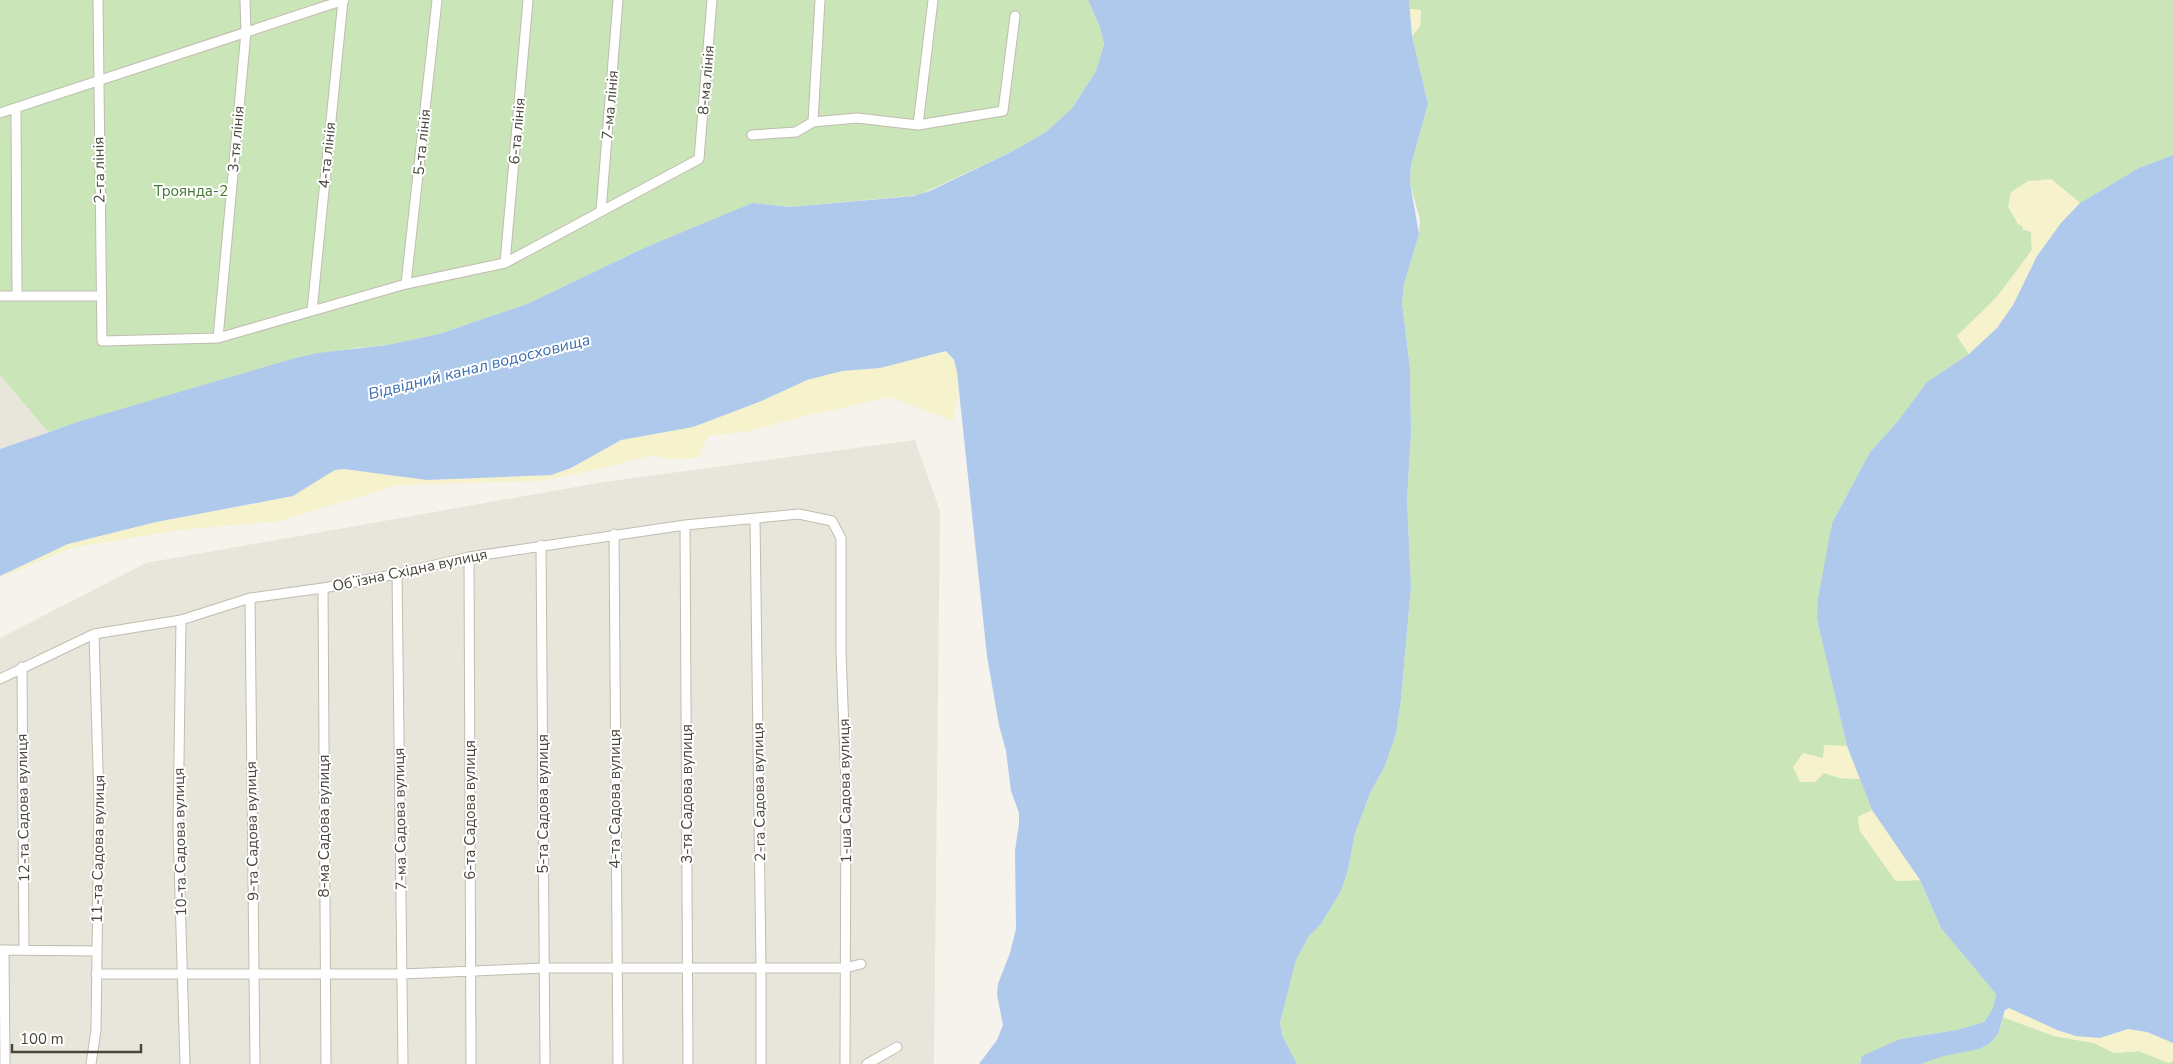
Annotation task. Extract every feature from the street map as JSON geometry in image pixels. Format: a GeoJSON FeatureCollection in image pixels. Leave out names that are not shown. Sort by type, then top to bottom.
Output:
{"type":"FeatureCollection","features":[{"type":"Feature","properties":{"kind":"street","name":"2-га лінія"},"geometry":{"type":"LineString","coordinates":[[98,0],[102,341],[218,338]]}},
{"type":"Feature","properties":{"kind":"street","name":"3-тя лінія"},"geometry":{"type":"LineString","coordinates":[[218,338],[246,32],[245,0]]}},
{"type":"Feature","properties":{"kind":"street"},"geometry":{"type":"LineString","coordinates":[[0,113],[343,0]]}},
{"type":"Feature","properties":{"kind":"street","name":"4-та лінія"},"geometry":{"type":"LineString","coordinates":[[312,311],[343,0]]}},
{"type":"Feature","properties":{"kind":"street","name":"5-та лінія"},"geometry":{"type":"LineString","coordinates":[[406,284],[437,0]]}},
{"type":"Feature","properties":{"kind":"street","name":"6-та лінія"},"geometry":{"type":"LineString","coordinates":[[506,263],[528,0]]}},
{"type":"Feature","properties":{"kind":"street","name":"7-ма лінія"},"geometry":{"type":"LineString","coordinates":[[601,211],[618,0]]}},
{"type":"Feature","properties":{"kind":"street","name":"8-ма лінія"},"geometry":{"type":"LineString","coordinates":[[601,211],[699,160],[712,0]]}},
{"type":"Feature","properties":{"kind":"street"},"geometry":{"type":"LineString","coordinates":[[813,122],[820,0]]}},
{"type":"Feature","properties":{"kind":"street"},"geometry":{"type":"LineString","coordinates":[[918,125],[933,0]]}},
{"type":"Feature","properties":{"kind":"street"},"geometry":{"type":"LineString","coordinates":[[752,135],[796,132],[813,122],[857,118],[918,125],[1003,111],[1015,16]]}},
{"type":"Feature","properties":{"kind":"street"},"geometry":{"type":"LineString","coordinates":[[16,109],[17,296]]}},
{"type":"Feature","properties":{"kind":"street"},"geometry":{"type":"LineString","coordinates":[[218,338],[406,284],[506,263],[601,211]]}},
{"type":"Feature","properties":{"kind":"street"},"geometry":{"type":"LineString","coordinates":[[0,296],[101,296]]}},
{"type":"Feature","properties":{"kind":"street","name":"Обʼїзна Східна вулиця"},"geometry":{"type":"LineString","coordinates":[[0,679],[94,634],[181,620],[250,598],[323,588],[397,574],[469,557],[614,534],[799,514],[832,521]]}},
{"type":"Feature","properties":{"kind":"street","name":"2-га Садова вулиця"},"geometry":{"type":"LineString","coordinates":[[755,519],[761,968],[760,1064]]}},
{"type":"Feature","properties":{"kind":"street","name":"1-ша Садова вулиця"},"geometry":{"type":"LineString","coordinates":[[832,521],[841,538],[846,782],[845,1064]]}},
{"type":"Feature","properties":{"kind":"street","name":"3-тя Садова вулиця"},"geometry":{"type":"LineString","coordinates":[[686,525],[688,1064]]}},
{"type":"Feature","properties":{"kind":"street","name":"4-та Садова вулиця"},"geometry":{"type":"LineString","coordinates":[[614,534],[618,1064]]}},
{"type":"Feature","properties":{"kind":"street","name":"5-та Садова вулиця"},"geometry":{"type":"LineString","coordinates":[[540,545],[545,1064]]}},
{"type":"Feature","properties":{"kind":"street","name":"6-та Садова вулиця"},"geometry":{"type":"LineString","coordinates":[[469,557],[471,1064]]}},
{"type":"Feature","properties":{"kind":"street","name":"7-ма Садова вулиця"},"geometry":{"type":"LineString","coordinates":[[397,574],[403,1064]]}},
{"type":"Feature","properties":{"kind":"street","name":"8-ма Садова вулиця"},"geometry":{"type":"LineString","coordinates":[[323,588],[326,1064]]}},
{"type":"Feature","properties":{"kind":"street","name":"9-та Садова вулиця"},"geometry":{"type":"LineString","coordinates":[[250,598],[255,1064]]}},
{"type":"Feature","properties":{"kind":"street","name":"10-та Садова вулиця"},"geometry":{"type":"LineString","coordinates":[[181,620],[178,828],[184,1064]]}},
{"type":"Feature","properties":{"kind":"street","name":"11-та Садова вулиця"},"geometry":{"type":"LineString","coordinates":[[91,1064],[96,1030],[99,802],[94,634]]}},
{"type":"Feature","properties":{"kind":"street","name":"12-та Садова вулиця"},"geometry":{"type":"LineString","coordinates":[[22,667],[24,949]]}},
{"type":"Feature","properties":{"kind":"street"},"geometry":{"type":"LineString","coordinates":[[5,1064],[2,950],[96,951]]}},
{"type":"Feature","properties":{"kind":"street"},"geometry":{"type":"LineString","coordinates":[[96,974],[402,974],[544,968],[844,968],[861,964]]}},
{"type":"Feature","properties":{"kind":"street"},"geometry":{"type":"LineString","coordinates":[[867,1064],[897,1047]]}},
{"type":"Feature","properties":{"kind":"shaded area"},"geometry":{"type":"Polygon","coordinates":[[[0,375],[48,432],[0,449],[0,375]]]}},
{"type":"Feature","properties":{"kind":"shaded area"},"geometry":{"type":"Polygon","coordinates":[[[915,440],[940,511],[934,1064],[0,1064],[0,638],[146,563],[604,482],[915,440]]]}},
{"type":"Feature","properties":{"kind":"green space","name":"Троянда-2"},"geometry":{"type":"Polygon","coordinates":[[[0,0],[1088,0],[1100,27],[1104,44],[1096,71],[1073,107],[1046,132],[1013,151],[919,195],[790,207],[752,203],[644,248],[527,304],[439,334],[387,345],[295,358],[48,432],[0,375],[0,0]]]}},
{"type":"Feature","properties":{"kind":"green space"},"geometry":{"type":"Polygon","coordinates":[[[1409,0],[2173,0],[2173,155],[2139,168],[2080,203],[2051,179],[2022,229],[2031,232],[2032,250],[1997,297],[1957,336],[1969,354],[1927,382],[1898,421],[1870,452],[1832,523],[1817,620],[1847,746],[1825,746],[1824,773],[1840,778],[1860,779],[1872,810],[1858,817],[1860,831],[1896,881],[1920,880],[1941,928],[1996,994],[1993,1008],[1984,1022],[1957,1030],[1900,1039],[1860,1060],[1860,1064],[1297,1064],[1282,1035],[1280,1023],[1296,960],[1309,936],[1321,924],[1341,891],[1348,870],[1355,833],[1371,791],[1385,766],[1396,734],[1401,699],[1411,586],[1407,500],[1411,433],[1410,368],[1402,303],[1404,284],[1419,234],[1420,220],[1410,183],[1411,165],[1428,104],[1412,36],[1420,26],[1421,10],[1409,9],[1409,0]]]}},
{"type":"Feature","properties":{"kind":"green space"},"geometry":{"type":"Polygon","coordinates":[[[2003,1017],[2054,1036],[2094,1043],[2114,1053],[2139,1051],[2169,1063],[2173,1060],[2173,1064],[1921,1064],[1998,1034],[2003,1017]]]}},
{"type":"Feature","properties":{"kind":"sand"},"geometry":{"type":"Polygon","coordinates":[[[1409,9],[1421,10],[1420,26],[1412,36],[1409,9]]]}},
{"type":"Feature","properties":{"kind":"sand"},"geometry":{"type":"Polygon","coordinates":[[[2051,179],[2080,203],[2061,223],[2037,256],[2013,305],[1997,328],[1969,354],[1957,336],[1997,297],[2032,250],[2031,232],[2018,224],[2008,207],[2011,192],[2028,181],[2051,179]]]}},
{"type":"Feature","properties":{"kind":"sand"},"geometry":{"type":"Polygon","coordinates":[[[946,351],[955,367],[958,384],[953,421],[889,397],[749,431],[708,436],[698,458],[668,459],[652,455],[595,470],[539,481],[397,485],[280,521],[179,530],[71,548],[0,578],[16,568],[68,544],[156,522],[293,496],[335,470],[344,469],[427,480],[551,475],[571,468],[621,440],[693,427],[759,402],[807,380],[842,371],[880,368],[946,351]]]}},
{"type":"Feature","properties":{"kind":"sand"},"geometry":{"type":"Polygon","coordinates":[[[1824,745],[1847,746],[1860,779],[1840,778],[1824,773],[1815,782],[1800,782],[1793,767],[1803,753],[1823,758],[1824,745]]]}},
{"type":"Feature","properties":{"kind":"sand"},"geometry":{"type":"Polygon","coordinates":[[[1872,810],[1920,880],[1896,881],[1860,831],[1858,817],[1872,810]]]}},
{"type":"Feature","properties":{"kind":"sand"},"geometry":{"type":"Polygon","coordinates":[[[2008,1008],[2019,1011],[2057,1030],[2076,1036],[2100,1038],[2128,1029],[2147,1032],[2173,1043],[2173,1060],[2169,1063],[2139,1051],[2114,1053],[2094,1043],[2054,1036],[2003,1017],[2008,1008]]]}},
{"type":"Feature","properties":{"kind":"water","name":"Відвідний канал водосховища"},"geometry":{"type":"Polygon","coordinates":[[[1088,0],[1409,0],[1412,36],[1428,104],[1411,165],[1410,183],[1419,234],[1404,284],[1402,303],[1410,368],[1411,433],[1407,500],[1411,586],[1401,699],[1396,734],[1385,766],[1371,791],[1355,833],[1348,870],[1341,891],[1321,924],[1309,936],[1296,960],[1280,1023],[1282,1035],[1297,1064],[979,1064],[997,1040],[1003,1025],[997,995],[998,984],[1010,953],[1016,929],[1015,851],[1019,813],[1011,791],[1006,751],[999,725],[987,656],[957,372],[954,360],[946,351],[880,368],[842,371],[807,380],[759,402],[693,427],[621,440],[571,468],[551,475],[427,480],[344,469],[335,470],[293,496],[156,522],[68,544],[0,576],[0,449],[84,420],[295,358],[318,353],[387,345],[439,334],[527,304],[644,248],[752,203],[790,207],[914,196],[930,191],[1013,151],[1046,132],[1073,107],[1096,71],[1104,44],[1100,27],[1088,0]]]}},
{"type":"Feature","properties":{"kind":"water"},"geometry":{"type":"Polygon","coordinates":[[[2173,155],[2173,1043],[2147,1032],[2128,1029],[2100,1038],[2076,1036],[2057,1030],[2009,1008],[2005,1010],[1998,1034],[1989,1044],[1979,1049],[1944,1056],[1921,1064],[1860,1064],[1862,1056],[1900,1039],[1957,1030],[1984,1022],[1993,1008],[1996,994],[1941,928],[1920,880],[1872,810],[1847,746],[1817,620],[1818,599],[1832,523],[1870,452],[1898,421],[1927,382],[1969,354],[1997,328],[2013,305],[2037,256],[2061,223],[2080,203],[2139,168],[2173,155]]]}}]}
